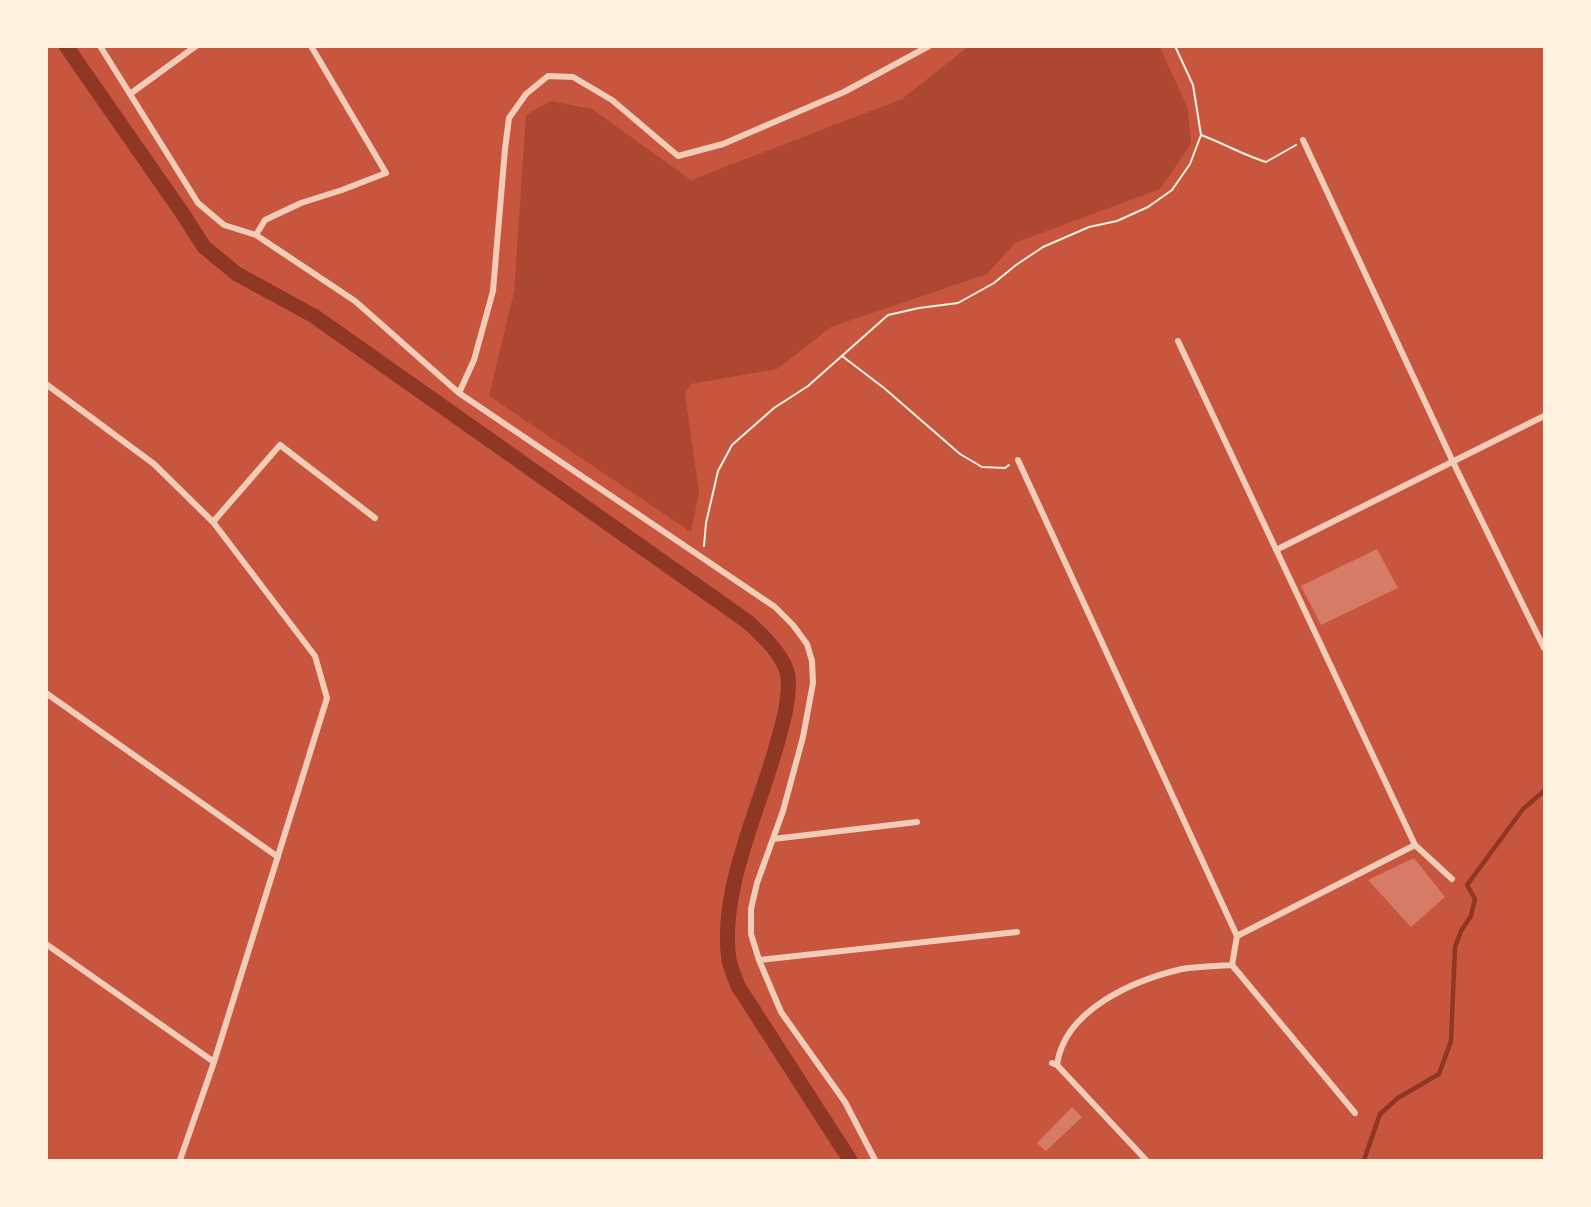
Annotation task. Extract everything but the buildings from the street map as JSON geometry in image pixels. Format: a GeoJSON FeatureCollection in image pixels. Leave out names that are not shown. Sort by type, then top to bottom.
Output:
{"type":"FeatureCollection","features":[{"type":"Feature","properties":{"kind":"street"},"geometry":{"type":"LineString","coordinates":[[100,46],[198,203],[224,225],[255,235],[355,301],[459,393],[775,606],[807,644],[812,661],[813,683],[803,737],[783,811],[751,909],[752,934],[759,960],[781,1012],[845,1102],[874,1161]]}},
{"type":"Feature","properties":{"kind":"street"},"geometry":{"type":"LineString","coordinates":[[130,94],[196,46]]}},
{"type":"Feature","properties":{"kind":"street"},"geometry":{"type":"LineString","coordinates":[[255,235],[265,220],[301,203],[386,173],[311,46]]}},
{"type":"Feature","properties":{"kind":"street"},"geometry":{"type":"LineString","coordinates":[[459,393],[474,360],[494,291],[509,118],[526,94],[548,76],[573,77],[612,100],[678,156],[723,144],[844,92],[929,46]]}},
{"type":"Feature","properties":{"kind":"street"},"geometry":{"type":"LineString","coordinates":[[1303,140],[1453,462],[1545,648]]}},
{"type":"Feature","properties":{"kind":"street"},"geometry":{"type":"LineString","coordinates":[[1178,341],[1415,845],[1452,879]]}},
{"type":"Feature","properties":{"kind":"street"},"geometry":{"type":"LineString","coordinates":[[46,384],[154,464],[213,522],[315,656],[327,698],[214,1062],[180,1161]]}},
{"type":"Feature","properties":{"kind":"street"},"geometry":{"type":"LineString","coordinates":[[1276,550],[1545,416]]}},
{"type":"Feature","properties":{"kind":"street"},"geometry":{"type":"LineString","coordinates":[[213,522],[280,445],[375,518]]}},
{"type":"Feature","properties":{"kind":"street"},"geometry":{"type":"LineString","coordinates":[[1018,459],[1237,936],[1232,965],[1355,1113]]}},
{"type":"Feature","properties":{"kind":"street"},"geometry":{"type":"LineString","coordinates":[[46,693],[278,857]]}},
{"type":"Feature","properties":{"kind":"street"},"geometry":{"type":"LineString","coordinates":[[773,839],[917,822]]}},
{"type":"Feature","properties":{"kind":"street"},"geometry":{"type":"LineString","coordinates":[[1237,936],[1415,845]]}},
{"type":"Feature","properties":{"kind":"street"},"geometry":{"type":"LineString","coordinates":[[759,960],[1017,932]]}},
{"type":"Feature","properties":{"kind":"street"},"geometry":{"type":"LineString","coordinates":[[46,944],[214,1062]]}},
{"type":"Feature","properties":{"kind":"street"},"geometry":{"type":"LineString","coordinates":[[1146,1161],[1055,1064],[1059,1051],[1072,1027],[1099,1003],[1116,993],[1183,969],[1232,965]]}},
{"type":"Feature","properties":{"kind":"path"},"geometry":{"type":"LineString","coordinates":[[702,558],[706,523],[718,471],[732,445],[774,408],[808,386],[888,315],[958,303],[994,283],[1016,265],[1061,237],[1117,220],[1148,207],[1172,190],[1190,164],[1201,135],[1193,85],[1175,46]]}},
{"type":"Feature","properties":{"kind":"path"},"geometry":{"type":"LineString","coordinates":[[1201,135],[1222,143],[1243,155],[1266,162],[1303,140]]}},
{"type":"Feature","properties":{"kind":"path"},"geometry":{"type":"LineString","coordinates":[[842,356],[884,388],[960,454],[982,467],[1005,468],[1018,459]]}},
{"type":"Feature","properties":{"kind":"shaded area"},"geometry":{"type":"Polygon","coordinates":[[[968,47],[1160,47],[1188,109],[1191,144],[1160,189],[1015,243],[987,274],[831,327],[777,369],[691,384],[685,394],[699,492],[691,532],[489,396],[514,292],[526,115],[550,101],[592,109],[691,180],[902,99],[968,47]]]}},
{"type":"Feature","properties":{"kind":"waterway"},"geometry":{"type":"LineString","coordinates":[[66,46],[204,247],[237,274],[314,316],[748,622],[778,654],[788,676],[787,702],[777,744],[735,879],[727,934],[729,960],[738,986],[850,1160]]}},
{"type":"Feature","properties":{"kind":"waterway"},"geometry":{"type":"LineString","coordinates":[[1364,1160],[1380,1114],[1398,1098],[1439,1074],[1451,1041],[1455,947],[1461,931],[1471,916],[1475,899],[1467,885],[1523,809],[1544,791]]}}]}
